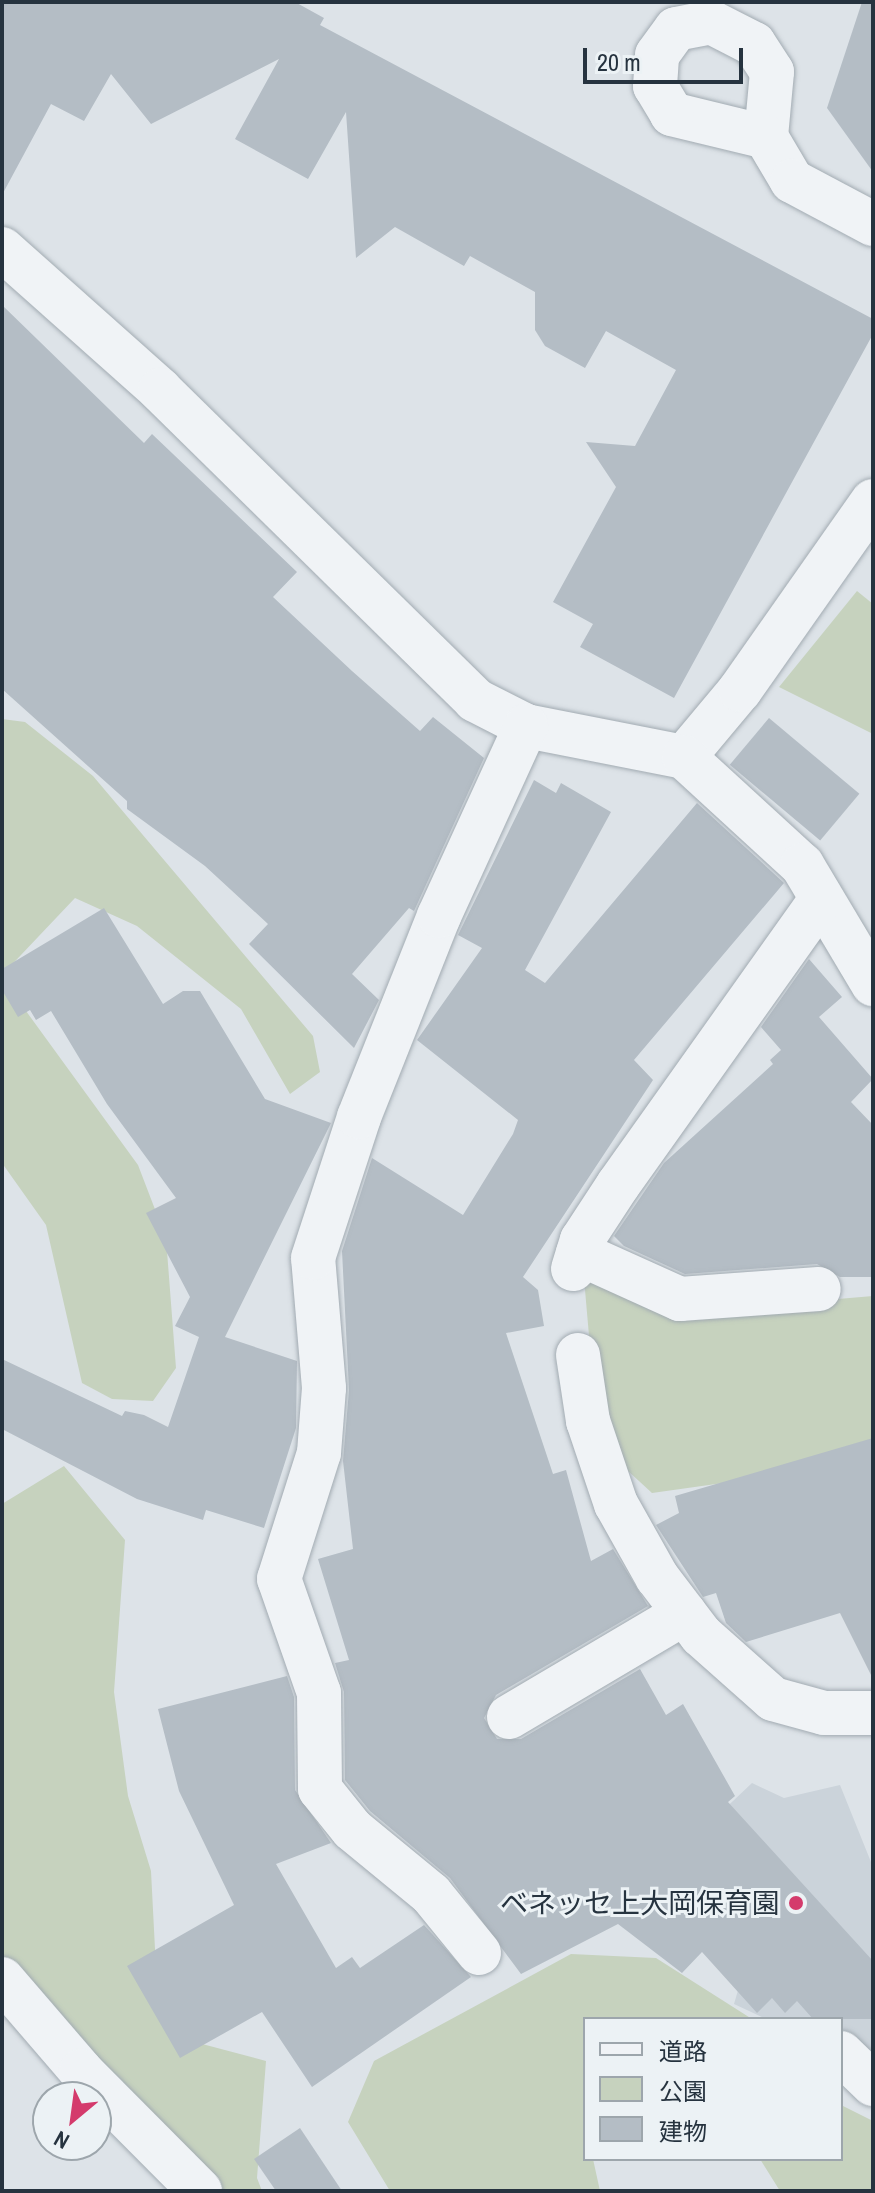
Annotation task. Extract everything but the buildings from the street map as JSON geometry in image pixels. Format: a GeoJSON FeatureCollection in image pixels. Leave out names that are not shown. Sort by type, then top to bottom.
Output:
{"type":"FeatureCollection","features":[{"type":"Feature","properties":{"kind":"street"},"geometry":{"type":"LineString","coordinates":[[766,137],[792,181],[873,224]]}},
{"type":"Feature","properties":{"kind":"street"},"geometry":{"type":"LineString","coordinates":[[2,249],[160,390],[475,700],[526,726],[684,757],[802,865],[819,902],[873,984]]}},
{"type":"Feature","properties":{"kind":"street"},"geometry":{"type":"LineString","coordinates":[[684,757],[740,690],[873,501]]}},
{"type":"Feature","properties":{"kind":"street"},"geometry":{"type":"LineString","coordinates":[[479,1953],[431,1894],[352,1829],[320,1789],[319,1693],[279,1579],[319,1453],[324,1388],[313,1258],[359,1117],[439,916],[526,726]]}},
{"type":"Feature","properties":{"kind":"street"},"geometry":{"type":"LineString","coordinates":[[819,902],[687,1084],[576,1261],[680,1299],[819,1289]]}},
{"type":"Feature","properties":{"kind":"street"},"geometry":{"type":"LineString","coordinates":[[578,1355],[588,1421],[616,1504],[685,1613],[773,1699],[824,1713],[873,1713]]}},
{"type":"Feature","properties":{"kind":"street"},"geometry":{"type":"LineString","coordinates":[[509,1717],[685,1613]]}},
{"type":"Feature","properties":{"kind":"street"},"geometry":{"type":"LineString","coordinates":[[2,1979],[81,2071],[200,2191]]}},
{"type":"Feature","properties":{"kind":"street"},"geometry":{"type":"LineString","coordinates":[[843,2055],[873,2084]]}},
{"type":"Feature","properties":{"kind":"shaded area","name":"ベネッセ上大岡保育園"},"geometry":{"type":"Polygon","coordinates":[[[752,1783],[784,1798],[840,1785],[873,1867],[873,2070],[843,2041],[843,2017],[762,2017],[734,2004],[753,1939],[675,1856],[752,1783]]]}},
{"type":"Feature","properties":{"kind":"green space"},"geometry":{"type":"Polygon","coordinates":[[[857,591],[873,604],[873,734],[779,687],[857,591]]]}},
{"type":"Feature","properties":{"kind":"green space"},"geometry":{"type":"Polygon","coordinates":[[[2,719],[25,722],[93,776],[313,1036],[320,1072],[290,1094],[241,1009],[137,926],[75,898],[2,975],[2,719]]]}},
{"type":"Feature","properties":{"kind":"green space"},"geometry":{"type":"Polygon","coordinates":[[[2,978],[138,1165],[166,1238],[176,1368],[153,1401],[112,1399],[82,1383],[46,1225],[2,1163],[2,978]]]}},
{"type":"Feature","properties":{"kind":"green space"},"geometry":{"type":"Polygon","coordinates":[[[583,1267],[674,1313],[873,1296],[873,1462],[652,1493],[615,1459],[592,1370],[583,1267]]]}},
{"type":"Feature","properties":{"kind":"green space"},"geometry":{"type":"Polygon","coordinates":[[[64,1466],[125,1540],[114,1692],[128,1796],[151,1871],[155,1949],[172,2036],[266,2061],[257,2178],[262,2191],[197,2191],[112,2103],[112,2081],[91,2081],[2,1989],[2,1504],[64,1466]]]}},
{"type":"Feature","properties":{"kind":"green space"},"geometry":{"type":"Polygon","coordinates":[[[571,1954],[656,1958],[749,2017],[583,2017],[583,2161],[593,2161],[600,2191],[390,2191],[348,2122],[374,2061],[571,1954]]]}},
{"type":"Feature","properties":{"kind":"green space"},"geometry":{"type":"Polygon","coordinates":[[[843,2106],[873,2121],[873,2191],[780,2191],[761,2161],[843,2161],[843,2106]]]}},
{"type":"Feature","properties":{"kind":"place","name":"ベネッセ上大岡保育園"},"geometry":{"type":"Point","coordinates":[796,1903]}}]}
